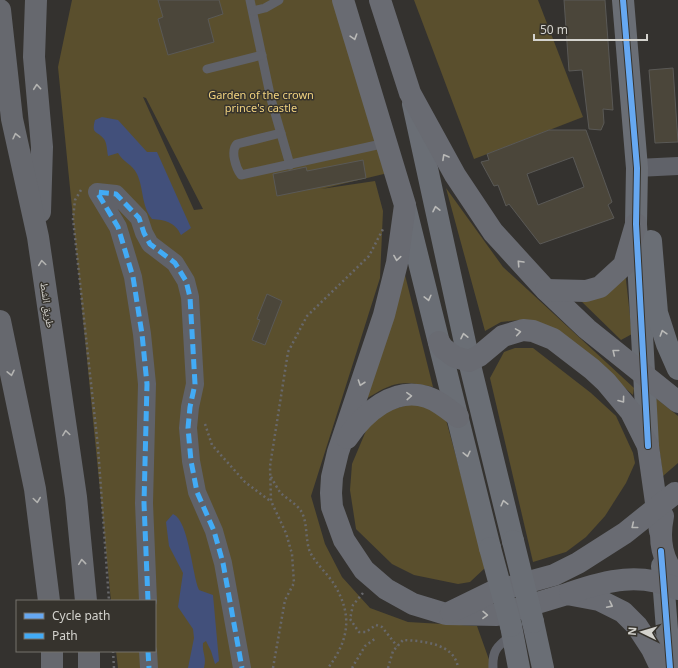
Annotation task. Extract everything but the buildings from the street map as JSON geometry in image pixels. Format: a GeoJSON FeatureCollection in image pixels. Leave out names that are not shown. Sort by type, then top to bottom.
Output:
{"type":"FeatureCollection","features":[{"type":"Feature","properties":{"kind":"highway"},"geometry":{"type":"LineString","coordinates":[[36,0],[34,57],[42,147],[42,194],[38,237]]}},
{"type":"Feature","properties":{"kind":"highway","name":"طريق الشط"},"geometry":{"type":"LineString","coordinates":[[0,10],[12,119],[38,237],[76,497],[86,600]]}},
{"type":"Feature","properties":{"kind":"highway"},"geometry":{"type":"LineString","coordinates":[[0,322],[35,489],[49,600]]}},
{"type":"Feature","properties":{"kind":"highway"},"geometry":{"type":"LineString","coordinates":[[52,652],[52,668]]}},
{"type":"Feature","properties":{"kind":"highway"},"geometry":{"type":"LineString","coordinates":[[89,652],[89,668]]}},
{"type":"Feature","properties":{"kind":"main road"},"geometry":{"type":"LineString","coordinates":[[343,0],[405,205],[519,668]]}},
{"type":"Feature","properties":{"kind":"main road"},"geometry":{"type":"LineString","coordinates":[[380,0],[410,93],[469,361],[543,668]]}},
{"type":"Feature","properties":{"kind":"main road"},"geometry":{"type":"LineString","coordinates":[[623,0],[637,168],[636,224],[648,446],[661,541],[671,572],[673,584],[673,642],[670,668]]}},
{"type":"Feature","properties":{"kind":"main road"},"geometry":{"type":"LineString","coordinates":[[410,93],[455,175],[493,232],[546,290],[587,329],[678,402]]}},
{"type":"Feature","properties":{"kind":"main road"},"geometry":{"type":"LineString","coordinates":[[637,168],[646,191],[657,313],[666,344],[678,369]]}},
{"type":"Feature","properties":{"kind":"main road"},"geometry":{"type":"LineString","coordinates":[[405,205],[397,263],[384,315],[338,452],[331,493],[336,521],[355,558],[375,581],[398,596],[428,609],[446,614],[497,615],[589,586],[620,580],[642,579],[673,584]]}},
{"type":"Feature","properties":{"kind":"main road"},"geometry":{"type":"LineString","coordinates":[[546,290],[586,291],[600,287],[624,265],[636,224]]}},
{"type":"Feature","properties":{"kind":"main road"},"geometry":{"type":"LineString","coordinates":[[439,342],[443,348],[455,357],[469,361],[479,356],[494,342],[512,332],[533,331],[544,334],[577,357],[606,382],[630,412],[648,446]]}},
{"type":"Feature","properties":{"kind":"main road"},"geometry":{"type":"LineString","coordinates":[[338,452],[354,428],[372,410],[395,398],[426,396],[441,403],[458,416]]}},
{"type":"Feature","properties":{"kind":"main road"},"geometry":{"type":"LineString","coordinates":[[446,614],[492,592],[554,575],[603,548],[676,491]]}},
{"type":"Feature","properties":{"kind":"main road"},"geometry":{"type":"LineString","coordinates":[[661,541],[663,516],[676,491]]}},
{"type":"Feature","properties":{"kind":"main road"},"geometry":{"type":"LineString","coordinates":[[567,594],[599,600],[624,612],[637,626],[652,649],[661,668]]}},
{"type":"Feature","properties":{"kind":"street"},"geometry":{"type":"LineString","coordinates":[[637,168],[678,166]]}},
{"type":"Feature","properties":{"kind":"street"},"geometry":{"type":"LineString","coordinates":[[97,192],[118,227],[133,277],[142,334],[147,384],[144,503],[148,600]]}},
{"type":"Feature","properties":{"kind":"street"},"geometry":{"type":"LineString","coordinates":[[97,192],[116,194],[138,218],[150,244],[175,263],[186,280],[190,297],[195,384],[188,428],[191,461],[197,492],[214,531],[223,562],[242,668]]}},
{"type":"Feature","properties":{"kind":"street"},"geometry":{"type":"LineString","coordinates":[[148,652],[149,668]]}},
{"type":"Feature","properties":{"kind":"lane"},"geometry":{"type":"LineString","coordinates":[[250,0],[262,55],[290,165]]}},
{"type":"Feature","properties":{"kind":"lane"},"geometry":{"type":"LineString","coordinates":[[252,11],[265,8],[279,0]]}},
{"type":"Feature","properties":{"kind":"lane"},"geometry":{"type":"LineString","coordinates":[[207,69],[262,55]]}},
{"type":"Feature","properties":{"kind":"lane"},"geometry":{"type":"LineString","coordinates":[[281,133],[237,144],[233,151],[239,172],[244,176],[386,143]]}},
{"type":"Feature","properties":{"kind":"lane"},"geometry":{"type":"LineString","coordinates":[[493,668],[492,657],[496,649],[511,631]]}},
{"type":"Feature","properties":{"kind":"path"},"geometry":{"type":"LineString","coordinates":[[97,192],[89,186],[80,190],[75,200],[73,219],[98,447],[109,600]]}},
{"type":"Feature","properties":{"kind":"path"},"geometry":{"type":"LineString","coordinates":[[273,668],[285,600],[294,583],[292,554],[286,533],[271,501],[270,466],[288,352],[307,316],[369,256],[383,228]]}},
{"type":"Feature","properties":{"kind":"path"},"geometry":{"type":"LineString","coordinates":[[203,417],[212,444],[246,482],[271,501]]}},
{"type":"Feature","properties":{"kind":"path"},"geometry":{"type":"LineString","coordinates":[[271,476],[281,493],[301,511],[305,536],[310,553],[333,583],[343,603],[347,622],[346,635],[328,668]]}},
{"type":"Feature","properties":{"kind":"path"},"geometry":{"type":"LineString","coordinates":[[375,581],[353,606],[350,619],[359,632],[366,632],[376,625],[382,627],[397,646]]}},
{"type":"Feature","properties":{"kind":"path"},"geometry":{"type":"LineString","coordinates":[[352,668],[365,646],[376,638]]}},
{"type":"Feature","properties":{"kind":"path"},"geometry":{"type":"LineString","coordinates":[[388,668],[393,651],[403,640],[422,641],[441,646],[451,654],[458,668]]}},
{"type":"Feature","properties":{"kind":"path"},"geometry":{"type":"LineString","coordinates":[[112,652],[114,668]]}},
{"type":"Feature","properties":{"kind":"green space","name":"Garden of the crown prince's castle"},"geometry":{"type":"Polygon","coordinates":[[[72,0],[338,0],[388,173],[321,189],[375,181],[383,211],[380,278],[311,496],[325,544],[342,577],[370,608],[408,622],[477,626],[492,668],[118,668],[116,652],[156,652],[156,600],[111,600],[58,67],[72,0]],[[143,97],[194,210],[203,209],[146,98],[143,97]]]}},
{"type":"Feature","properties":{"kind":"green space"},"geometry":{"type":"Polygon","coordinates":[[[414,0],[538,0],[583,117],[474,159],[414,0]]]}},
{"type":"Feature","properties":{"kind":"green space"},"geometry":{"type":"Polygon","coordinates":[[[446,188],[503,267],[634,388],[633,395],[608,373],[519,320],[501,322],[485,331],[446,188]]]}},
{"type":"Feature","properties":{"kind":"green space"},"geometry":{"type":"Polygon","coordinates":[[[404,271],[433,387],[404,383],[396,384],[389,386],[363,401],[404,271]]]}},
{"type":"Feature","properties":{"kind":"green space"},"geometry":{"type":"Polygon","coordinates":[[[625,271],[632,334],[621,340],[578,298],[625,271]]]}},
{"type":"Feature","properties":{"kind":"green space"},"geometry":{"type":"Polygon","coordinates":[[[515,348],[533,348],[591,393],[616,416],[633,453],[635,463],[626,483],[605,516],[586,537],[566,552],[533,562],[490,378],[504,352],[515,348]]]}},
{"type":"Feature","properties":{"kind":"green space"},"geometry":{"type":"Polygon","coordinates":[[[652,395],[678,416],[678,463],[663,476],[652,395]]]}},
{"type":"Feature","properties":{"kind":"green space"},"geometry":{"type":"Polygon","coordinates":[[[415,403],[445,416],[486,567],[470,582],[458,584],[414,575],[392,564],[356,529],[350,490],[352,464],[368,426],[380,413],[415,403]]]}},
{"type":"Feature","properties":{"kind":"water"},"geometry":{"type":"Polygon","coordinates":[[[102,117],[118,120],[147,152],[157,152],[191,228],[181,235],[173,224],[152,219],[148,214],[144,203],[137,174],[118,153],[108,156],[105,141],[94,130],[95,120],[102,117]]]}},
{"type":"Feature","properties":{"kind":"water"},"geometry":{"type":"Polygon","coordinates":[[[173,514],[183,527],[199,590],[213,595],[219,661],[215,664],[206,641],[203,643],[205,661],[204,668],[188,668],[194,638],[193,629],[178,607],[183,573],[169,546],[166,522],[173,514]]]}},
{"type":"Feature","properties":{"kind":"marked path"},"geometry":{"type":"LineString","coordinates":[[148,600],[144,503],[147,384],[142,334],[133,277],[118,227],[97,192],[116,194],[139,218],[144,233],[150,244],[175,263],[186,281],[190,297],[195,384],[190,407],[188,428],[191,461],[197,492],[214,531],[223,563],[242,668]]}},
{"type":"Feature","properties":{"kind":"marked path"},"geometry":{"type":"LineString","coordinates":[[148,652],[149,668]]}},
{"type":"Feature","properties":{"kind":"cycle path"},"geometry":{"type":"LineString","coordinates":[[623,0],[637,168],[636,224],[648,446]]}},
{"type":"Feature","properties":{"kind":"cycle path"},"geometry":{"type":"LineString","coordinates":[[661,551],[670,668]]}}]}
